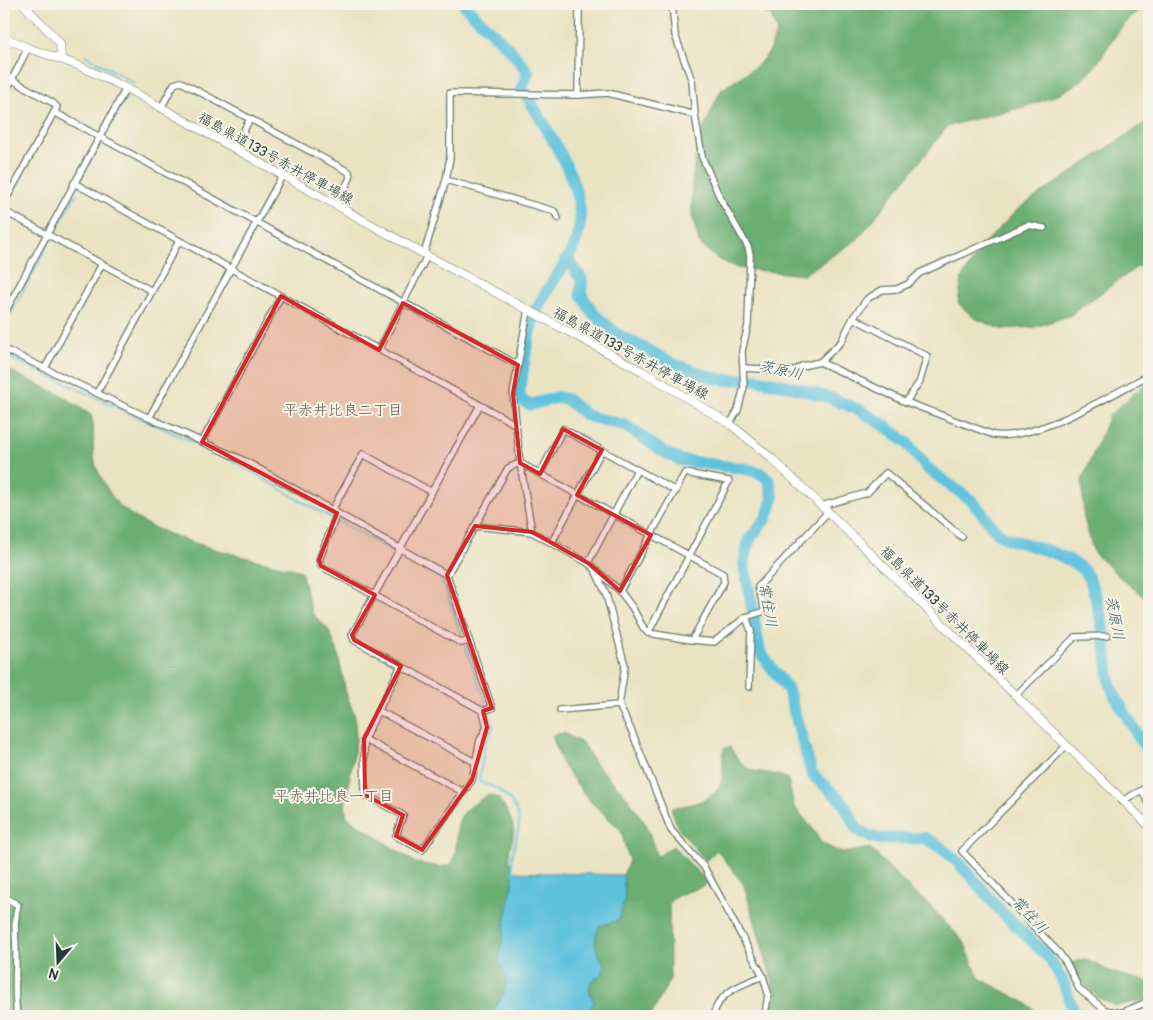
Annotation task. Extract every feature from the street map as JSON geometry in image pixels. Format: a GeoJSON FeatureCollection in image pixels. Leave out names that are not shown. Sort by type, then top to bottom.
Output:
{"type":"FeatureCollection","features":[{"type":"Feature","properties":{"kind":"main road"},"geometry":{"type":"LineString","coordinates":[[23,4],[60,43],[61,59]]}},
{"type":"Feature","properties":{"kind":"main road","name":"福島県道133号赤井停車場線"},"geometry":{"type":"LineString","coordinates":[[4,37],[28,48],[61,59],[126,88],[336,206],[651,376],[730,424],[771,458],[828,512],[1149,826]]}},
{"type":"Feature","properties":{"kind":"street"},"geometry":{"type":"LineString","coordinates":[[578,95],[579,4]]}},
{"type":"Feature","properties":{"kind":"street"},"geometry":{"type":"LineString","coordinates":[[672,4],[676,35],[692,81],[695,115],[708,175],[748,247],[750,255],[748,325],[742,350],[744,387],[738,410],[730,424]]}},
{"type":"Feature","properties":{"kind":"street"},"geometry":{"type":"LineString","coordinates":[[4,95],[28,48]]}},
{"type":"Feature","properties":{"kind":"street"},"geometry":{"type":"LineString","coordinates":[[4,75],[57,107],[4,203]]}},
{"type":"Feature","properties":{"kind":"street"},"geometry":{"type":"LineString","coordinates":[[161,108],[174,84],[181,82],[349,172],[350,178],[336,206]]}},
{"type":"Feature","properties":{"kind":"street"},"geometry":{"type":"LineString","coordinates":[[4,314],[126,88]]}},
{"type":"Feature","properties":{"kind":"street"},"geometry":{"type":"LineString","coordinates":[[379,350],[426,255],[446,180],[450,157],[450,93],[578,95],[608,93],[695,115]]}},
{"type":"Feature","properties":{"kind":"street"},"geometry":{"type":"LineString","coordinates":[[54,112],[518,365]]}},
{"type":"Feature","properties":{"kind":"street"},"geometry":{"type":"LineString","coordinates":[[234,149],[250,119]]}},
{"type":"Feature","properties":{"kind":"street"},"geometry":{"type":"LineString","coordinates":[[149,418],[282,176]]}},
{"type":"Feature","properties":{"kind":"street"},"geometry":{"type":"LineString","coordinates":[[446,180],[554,210],[558,218]]}},
{"type":"Feature","properties":{"kind":"street"},"geometry":{"type":"LineString","coordinates":[[74,183],[515,424]]}},
{"type":"Feature","properties":{"kind":"street"},"geometry":{"type":"LineString","coordinates":[[4,211],[152,290]]}},
{"type":"Feature","properties":{"kind":"street"},"geometry":{"type":"LineString","coordinates":[[744,369],[794,372],[802,366],[820,362],[841,342],[853,318],[867,299],[882,290],[897,289],[908,284],[920,273],[1028,225],[1044,228]]}},
{"type":"Feature","properties":{"kind":"street"},"geometry":{"type":"LineString","coordinates":[[96,392],[179,241]]}},
{"type":"Feature","properties":{"kind":"street"},"geometry":{"type":"LineString","coordinates":[[45,368],[102,264]]}},
{"type":"Feature","properties":{"kind":"street"},"geometry":{"type":"LineString","coordinates":[[202,442],[281,296]]}},
{"type":"Feature","properties":{"kind":"street"},"geometry":{"type":"LineString","coordinates":[[532,532],[520,463],[513,393],[518,365],[533,313]]}},
{"type":"Feature","properties":{"kind":"street"},"geometry":{"type":"LineString","coordinates":[[853,318],[927,356],[920,381],[906,402]]}},
{"type":"Feature","properties":{"kind":"street"},"geometry":{"type":"LineString","coordinates":[[4,349],[245,461],[334,516],[399,553],[447,575]]}},
{"type":"Feature","properties":{"kind":"street"},"geometry":{"type":"LineString","coordinates":[[820,362],[906,402],[994,435],[1013,436],[1044,427],[1149,375]]}},
{"type":"Feature","properties":{"kind":"street"},"geometry":{"type":"LineString","coordinates":[[480,405],[352,635],[354,640],[486,710],[492,708],[465,642],[447,575],[508,468],[520,463]]}},
{"type":"Feature","properties":{"kind":"street"},"geometry":{"type":"LineString","coordinates":[[540,474],[563,429],[676,491]]}},
{"type":"Feature","properties":{"kind":"street"},"geometry":{"type":"LineString","coordinates":[[552,542],[602,450]]}},
{"type":"Feature","properties":{"kind":"street"},"geometry":{"type":"LineString","coordinates":[[432,492],[363,454],[334,516],[319,560],[321,566],[465,642]]}},
{"type":"Feature","properties":{"kind":"street"},"geometry":{"type":"LineString","coordinates":[[520,463],[723,574],[724,582],[692,640]]}},
{"type":"Feature","properties":{"kind":"street"},"geometry":{"type":"LineString","coordinates":[[588,563],[637,470]]}},
{"type":"Feature","properties":{"kind":"street"},"geometry":{"type":"LineString","coordinates":[[620,592],[685,473],[729,481],[648,633]]}},
{"type":"Feature","properties":{"kind":"street"},"geometry":{"type":"LineString","coordinates":[[821,506],[867,493],[886,473],[962,537]]}},
{"type":"Feature","properties":{"kind":"street"},"geometry":{"type":"LineString","coordinates":[[475,526],[532,532],[588,563],[620,592],[648,633],[714,642],[748,616],[765,611],[758,587],[828,512]]}},
{"type":"Feature","properties":{"kind":"street"},"geometry":{"type":"LineString","coordinates":[[594,569],[606,594],[625,666],[619,705],[632,732],[671,830],[704,867],[763,976],[768,993],[765,1016]]}},
{"type":"Feature","properties":{"kind":"street"},"geometry":{"type":"LineString","coordinates":[[748,616],[751,631],[750,687]]}},
{"type":"Feature","properties":{"kind":"street"},"geometry":{"type":"LineString","coordinates":[[1015,696],[1075,636],[1108,636]]}},
{"type":"Feature","properties":{"kind":"street"},"geometry":{"type":"LineString","coordinates":[[401,666],[364,739],[365,795],[403,815],[396,836],[422,850],[472,780],[480,740],[487,727],[486,710]]}},
{"type":"Feature","properties":{"kind":"street"},"geometry":{"type":"LineString","coordinates":[[560,710],[619,705]]}},
{"type":"Feature","properties":{"kind":"street"},"geometry":{"type":"LineString","coordinates":[[379,711],[475,762]]}},
{"type":"Feature","properties":{"kind":"street"},"geometry":{"type":"LineString","coordinates":[[364,739],[463,792]]}},
{"type":"Feature","properties":{"kind":"street"},"geometry":{"type":"LineString","coordinates":[[1066,746],[962,851],[1060,954],[1079,990],[1105,1010],[1121,1013],[1149,1001]]}},
{"type":"Feature","properties":{"kind":"street"},"geometry":{"type":"LineString","coordinates":[[1122,801],[1149,786]]}},
{"type":"Feature","properties":{"kind":"street"},"geometry":{"type":"LineString","coordinates":[[1142,790],[1149,804]]}},
{"type":"Feature","properties":{"kind":"street"},"geometry":{"type":"LineString","coordinates":[[4,901],[6,898],[12,900],[18,906],[13,925],[16,951],[14,996],[17,1016]]}},
{"type":"Feature","properties":{"kind":"street"},"geometry":{"type":"LineString","coordinates":[[714,1016],[715,1007],[724,994],[763,976]]}},
{"type":"Feature","properties":{"kind":"highlighted area"},"geometry":{"type":"Polygon","coordinates":[[[281,296],[379,350],[403,303],[518,365],[513,393],[520,463],[540,474],[563,429],[602,450],[577,495],[651,535],[620,591],[588,563],[532,532],[475,526],[447,575],[492,708],[483,711],[487,727],[472,780],[422,850],[396,836],[403,815],[365,795],[364,739],[401,666],[354,640],[352,635],[375,595],[321,566],[319,560],[337,513],[202,442],[281,296]]]}},
{"type":"Feature","properties":{"kind":"green space"},"geometry":{"type":"Polygon","coordinates":[[[748,4],[1149,4],[1149,6],[1128,20],[1098,62],[1080,81],[1065,91],[1033,104],[947,127],[858,239],[803,275],[737,268],[716,258],[699,243],[692,216],[692,185],[697,143],[721,90],[758,65],[769,52],[777,31],[771,16],[748,4]]]}},
{"type":"Feature","properties":{"kind":"green space"},"geometry":{"type":"Polygon","coordinates":[[[1149,120],[1149,263],[1137,267],[1069,316],[1035,327],[1001,329],[974,318],[958,303],[962,278],[984,244],[1018,209],[1149,120]]]}},
{"type":"Feature","properties":{"kind":"green space"},"geometry":{"type":"Polygon","coordinates":[[[4,368],[63,396],[91,415],[93,421],[93,450],[98,471],[117,503],[137,518],[157,529],[181,538],[231,554],[301,571],[312,613],[328,629],[337,649],[346,693],[355,717],[356,740],[345,806],[347,817],[416,863],[440,867],[451,865],[454,859],[457,827],[462,815],[471,806],[488,795],[498,798],[509,815],[513,826],[509,858],[514,872],[499,960],[507,983],[502,997],[493,1011],[494,1016],[4,1016],[4,368]]]}},
{"type":"Feature","properties":{"kind":"green space"},"geometry":{"type":"Polygon","coordinates":[[[1149,380],[1149,598],[1144,597],[1094,553],[1084,519],[1082,480],[1109,416],[1149,380]]]}},
{"type":"Feature","properties":{"kind":"green space"},"geometry":{"type":"Polygon","coordinates":[[[564,733],[582,743],[595,763],[627,797],[647,826],[657,857],[673,846],[708,883],[677,896],[669,903],[670,979],[651,1016],[586,1016],[594,1002],[589,991],[591,981],[602,975],[594,940],[599,926],[610,924],[625,897],[623,875],[629,861],[621,830],[589,800],[562,764],[552,735],[564,733]]]}},
{"type":"Feature","properties":{"kind":"green space"},"geometry":{"type":"Polygon","coordinates":[[[730,747],[744,765],[750,769],[788,779],[794,806],[813,829],[821,843],[842,853],[870,848],[964,942],[979,978],[1026,1003],[1041,1016],[773,1016],[773,984],[744,885],[717,850],[706,861],[678,828],[671,808],[702,801],[715,792],[720,786],[722,779],[724,748],[730,747]]]}},
{"type":"Feature","properties":{"kind":"green space"},"geometry":{"type":"Polygon","coordinates":[[[1084,959],[1114,973],[1149,982],[1149,999],[1115,1006],[1097,997],[1075,974],[1074,962],[1084,959]]]}},
{"type":"Feature","properties":{"kind":"water"},"geometry":{"type":"Polygon","coordinates":[[[514,872],[623,875],[625,897],[619,920],[599,926],[597,932],[596,946],[605,965],[602,975],[591,981],[589,991],[594,1002],[586,1016],[494,1016],[493,1011],[502,997],[507,983],[499,960],[514,872]]]}},
{"type":"Feature","properties":{"kind":"waterway"},"geometry":{"type":"LineString","coordinates":[[31,4],[46,21]]}},
{"type":"Feature","properties":{"kind":"waterway","name":"常住川"},"geometry":{"type":"LineString","coordinates":[[463,4],[511,51],[528,72],[522,88],[569,171],[579,206],[580,223],[574,245],[543,297],[531,327],[519,392],[521,400],[530,405],[558,397],[566,399],[587,416],[624,425],[664,452],[680,460],[746,469],[760,473],[769,480],[773,498],[767,517],[749,540],[744,564],[760,652],[788,690],[812,774],[842,801],[857,829],[879,839],[925,838],[939,846],[959,863],[1002,912],[1049,958],[1063,981],[1075,1016]]}},
{"type":"Feature","properties":{"kind":"waterway"},"geometry":{"type":"LineString","coordinates":[[85,55],[134,83]]}},
{"type":"Feature","properties":{"kind":"waterway"},"geometry":{"type":"LineString","coordinates":[[106,133],[126,97]]}},
{"type":"Feature","properties":{"kind":"waterway"},"geometry":{"type":"LineString","coordinates":[[82,177],[100,143]]}},
{"type":"Feature","properties":{"kind":"waterway"},"geometry":{"type":"LineString","coordinates":[[55,232],[76,194]]}},
{"type":"Feature","properties":{"kind":"waterway"},"geometry":{"type":"LineString","coordinates":[[4,326],[49,243]]}},
{"type":"Feature","properties":{"kind":"waterway","name":"茨原川"},"geometry":{"type":"LineString","coordinates":[[565,260],[571,264],[582,280],[581,294],[593,313],[615,333],[674,364],[713,378],[726,380],[753,379],[785,385],[833,399],[859,410],[884,425],[907,443],[927,468],[972,501],[997,532],[1006,538],[1055,554],[1081,568],[1088,577],[1098,605],[1105,640],[1110,683],[1115,696],[1149,754]]}},
{"type":"Feature","properties":{"kind":"waterway"},"geometry":{"type":"LineString","coordinates":[[4,355],[236,462],[299,500],[441,578],[487,707]]}},
{"type":"Feature","properties":{"kind":"waterway"},"geometry":{"type":"LineString","coordinates":[[489,712],[493,728],[485,742],[479,781],[500,791],[511,802],[517,813],[519,822],[518,832],[512,862],[514,874]]}},
{"type":"Feature","properties":{"kind":"district","name":"平赤井比良二丁目"},"geometry":{"type":"Point","coordinates":[343,410]}},
{"type":"Feature","properties":{"kind":"district","name":"平赤井比良一丁目"},"geometry":{"type":"Point","coordinates":[334,796]}}]}
